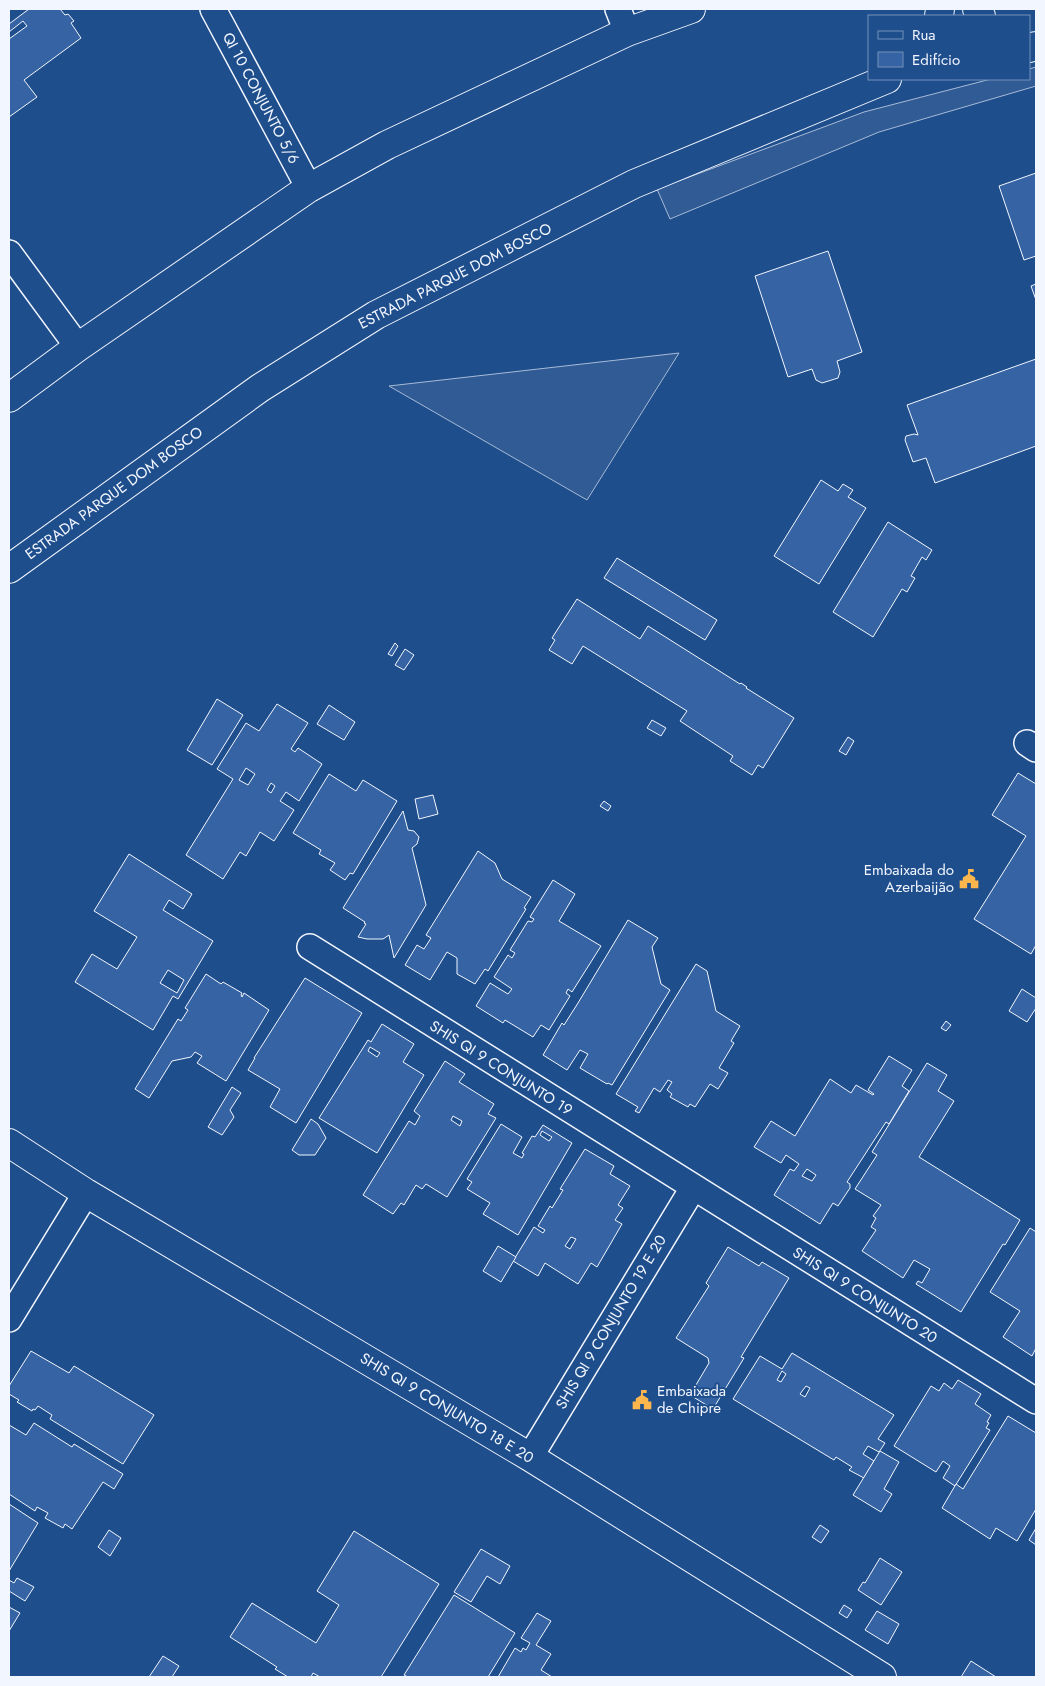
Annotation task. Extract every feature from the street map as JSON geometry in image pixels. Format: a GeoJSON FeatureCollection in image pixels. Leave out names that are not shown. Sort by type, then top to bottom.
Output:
{"type":"FeatureCollection","features":[{"type":"Feature","properties":{"kind":"main road"},"geometry":{"type":"LineString","coordinates":[[9,398],[78,347],[309,188],[622,20],[691,9]]}},
{"type":"Feature","properties":{"kind":"main road","name":"ESTRADA PARQUE DOM BOSCO"},"geometry":{"type":"LineString","coordinates":[[9,569],[260,388],[376,315],[634,184],[885,80]]}},
{"type":"Feature","properties":{"kind":"main road","name":"SHIS QI 9 CONJUNTO 18 E 20"},"geometry":{"type":"LineString","coordinates":[[9,1143],[86,1193],[530,1457],[882,1677]]}},
{"type":"Feature","properties":{"kind":"street","name":"QI 10 CONJUNTO 5/6"},"geometry":{"type":"LineString","coordinates":[[213,9],[309,188]]}},
{"type":"Feature","properties":{"kind":"street"},"geometry":{"type":"LineString","coordinates":[[9,253],[78,347]]}},
{"type":"Feature","properties":{"kind":"street","name":"SHIS QI 9 CONJUNTO 19"},"geometry":{"type":"LineString","coordinates":[[310,947],[693,1188]]}},
{"type":"Feature","properties":{"kind":"street","name":"SHIS QI 9 CONJUNTO 20"},"geometry":{"type":"LineString","coordinates":[[693,1188],[1036,1401]]}},
{"type":"Feature","properties":{"kind":"street","name":"SHIS QI 9 CONJUNTO 19 E 20"},"geometry":{"type":"LineString","coordinates":[[530,1457],[693,1188]]}},
{"type":"Feature","properties":{"kind":"street"},"geometry":{"type":"LineString","coordinates":[[9,1319],[86,1193]]}},
{"type":"Feature","properties":{"kind":"shaded area"},"geometry":{"type":"Polygon","coordinates":[[[1036,67],[1036,86],[879,132],[670,219],[657,189],[864,112],[987,80],[1030,80],[1030,69],[1036,67]]]}},
{"type":"Feature","properties":{"kind":"shaded area"},"geometry":{"type":"Polygon","coordinates":[[[679,353],[587,500],[389,386],[679,353]]]}},
{"type":"Feature","properties":{"kind":"building"},"geometry":{"type":"Polygon","coordinates":[[[29,9],[60,9],[74,21],[71,23],[81,38],[24,80],[37,97],[9,117],[9,39],[27,26],[23,21],[9,32],[9,24],[29,9]]]}},
{"type":"Feature","properties":{"kind":"building"},"geometry":{"type":"Polygon","coordinates":[[[1036,173],[1036,256],[1024,260],[999,186],[1036,173]]]}},
{"type":"Feature","properties":{"kind":"building"},"geometry":{"type":"Polygon","coordinates":[[[828,251],[862,352],[837,361],[840,372],[838,378],[822,383],[816,380],[812,369],[788,377],[755,276],[828,251]]]}},
{"type":"Feature","properties":{"kind":"building"},"geometry":{"type":"Polygon","coordinates":[[[1036,284],[1036,300],[1031,286],[1036,284]]]}},
{"type":"Feature","properties":{"kind":"building"},"geometry":{"type":"Polygon","coordinates":[[[1036,359],[1036,446],[935,483],[926,458],[913,462],[905,440],[906,436],[918,435],[907,405],[1036,359]]]}},
{"type":"Feature","properties":{"kind":"building"},"geometry":{"type":"Polygon","coordinates":[[[821,480],[838,491],[843,484],[853,490],[848,497],[866,508],[819,584],[774,556],[821,480]]]}},
{"type":"Feature","properties":{"kind":"building"},"geometry":{"type":"Polygon","coordinates":[[[888,522],[932,550],[926,560],[922,557],[911,576],[915,578],[907,592],[902,589],[873,637],[833,612],[888,522]]]}},
{"type":"Feature","properties":{"kind":"building"},"geometry":{"type":"Polygon","coordinates":[[[617,558],[717,620],[705,640],[604,578],[617,558]]]}},
{"type":"Feature","properties":{"kind":"building"},"geometry":{"type":"Polygon","coordinates":[[[577,599],[640,639],[648,626],[794,718],[763,768],[758,765],[752,775],[730,761],[733,756],[680,721],[687,711],[583,646],[572,664],[549,650],[555,640],[552,638],[577,599]]]}},
{"type":"Feature","properties":{"kind":"building"},"geometry":{"type":"Polygon","coordinates":[[[395,643],[398,646],[392,656],[388,654],[395,643]]]}},
{"type":"Feature","properties":{"kind":"building"},"geometry":{"type":"Polygon","coordinates":[[[405,649],[414,655],[404,670],[395,665],[405,649]]]}},
{"type":"Feature","properties":{"kind":"building"},"geometry":{"type":"Polygon","coordinates":[[[217,699],[243,715],[212,765],[187,750],[217,699]]]}},
{"type":"Feature","properties":{"kind":"building"},"geometry":{"type":"Polygon","coordinates":[[[277,704],[308,723],[291,749],[295,752],[298,748],[322,764],[299,801],[286,792],[280,801],[294,810],[274,841],[260,832],[246,856],[240,852],[223,879],[186,855],[233,779],[217,769],[246,723],[259,731],[277,704]],[[246,768],[239,780],[248,785],[255,774],[246,768]],[[271,783],[267,790],[271,793],[275,786],[271,783]]]}},
{"type":"Feature","properties":{"kind":"building"},"geometry":{"type":"Polygon","coordinates":[[[329,705],[355,722],[344,740],[317,724],[329,705]]]}},
{"type":"Feature","properties":{"kind":"building"},"geometry":{"type":"Polygon","coordinates":[[[652,720],[666,728],[661,736],[647,728],[652,720]]]}},
{"type":"Feature","properties":{"kind":"building"},"geometry":{"type":"Polygon","coordinates":[[[848,737],[854,741],[846,755],[839,751],[848,737]]]}},
{"type":"Feature","properties":{"kind":"building"},"geometry":{"type":"Polygon","coordinates":[[[1018,773],[1036,784],[1036,945],[1031,954],[974,919],[1026,836],[992,815],[1018,773]]]}},
{"type":"Feature","properties":{"kind":"building"},"geometry":{"type":"Polygon","coordinates":[[[329,774],[356,791],[363,780],[397,801],[353,874],[350,873],[345,880],[330,870],[335,863],[319,854],[321,850],[293,833],[329,774]]]}},
{"type":"Feature","properties":{"kind":"building"},"geometry":{"type":"Polygon","coordinates":[[[433,795],[438,814],[419,819],[415,799],[433,795]]]}},
{"type":"Feature","properties":{"kind":"building"},"geometry":{"type":"Polygon","coordinates":[[[604,801],[611,806],[608,811],[600,806],[604,801]]]}},
{"type":"Feature","properties":{"kind":"building"},"geometry":{"type":"Polygon","coordinates":[[[403,811],[408,830],[414,831],[419,837],[417,844],[412,848],[426,905],[394,958],[389,935],[383,939],[358,937],[366,924],[365,922],[343,908],[403,811]]]}},
{"type":"Feature","properties":{"kind":"building"},"geometry":{"type":"Polygon","coordinates":[[[478,851],[495,863],[502,879],[531,897],[524,908],[526,909],[488,971],[485,969],[475,984],[457,974],[457,958],[447,952],[430,980],[405,965],[417,945],[424,949],[431,938],[426,935],[478,851]]]}},
{"type":"Feature","properties":{"kind":"building"},"geometry":{"type":"Polygon","coordinates":[[[129,854],[192,894],[183,909],[169,900],[163,910],[213,941],[178,999],[173,996],[153,1030],[75,982],[92,954],[117,969],[137,937],[94,911],[129,854]],[[168,970],[160,983],[177,993],[184,980],[168,970]]]}},
{"type":"Feature","properties":{"kind":"building"},"geometry":{"type":"Polygon","coordinates":[[[553,880],[575,894],[559,921],[601,946],[572,992],[568,989],[566,993],[570,996],[549,1030],[541,1025],[533,1037],[505,1020],[503,1023],[476,1006],[490,983],[508,994],[512,989],[494,977],[508,955],[512,958],[515,953],[510,950],[528,921],[532,922],[534,919],[530,917],[553,880]]]}},
{"type":"Feature","properties":{"kind":"building"},"geometry":{"type":"Polygon","coordinates":[[[628,920],[658,938],[652,947],[661,984],[670,990],[612,1085],[580,1068],[588,1054],[580,1050],[567,1070],[543,1055],[562,1023],[564,1025],[578,1003],[628,920]]]}},
{"type":"Feature","properties":{"kind":"building"},"geometry":{"type":"Polygon","coordinates":[[[696,964],[707,971],[716,1011],[740,1026],[731,1041],[734,1043],[719,1068],[728,1073],[718,1089],[710,1084],[695,1107],[690,1104],[688,1107],[670,1097],[672,1094],[667,1090],[672,1082],[668,1080],[660,1092],[654,1088],[639,1113],[635,1111],[638,1107],[616,1094],[696,964]]]}},
{"type":"Feature","properties":{"kind":"building"},"geometry":{"type":"Polygon","coordinates":[[[206,974],[221,984],[223,982],[242,993],[242,997],[244,993],[269,1010],[226,1081],[197,1063],[202,1056],[195,1052],[191,1057],[172,1061],[149,1098],[135,1089],[178,1019],[181,1021],[188,1010],[185,1008],[206,974]]]}},
{"type":"Feature","properties":{"kind":"building"},"geometry":{"type":"Polygon","coordinates":[[[305,978],[362,1013],[296,1123],[270,1107],[280,1089],[248,1070],[305,978]]]}},
{"type":"Feature","properties":{"kind":"building"},"geometry":{"type":"Polygon","coordinates":[[[1022,989],[1036,998],[1036,1008],[1027,1022],[1009,1011],[1022,989]]]}},
{"type":"Feature","properties":{"kind":"building"},"geometry":{"type":"Polygon","coordinates":[[[946,1021],[951,1025],[946,1031],[941,1028],[946,1021]]]}},
{"type":"Feature","properties":{"kind":"building"},"geometry":{"type":"Polygon","coordinates":[[[382,1024],[414,1044],[403,1062],[424,1075],[377,1153],[319,1118],[368,1040],[371,1042],[382,1024]],[[370,1047],[368,1051],[377,1057],[380,1053],[370,1047]]]}},
{"type":"Feature","properties":{"kind":"building"},"geometry":{"type":"Polygon","coordinates":[[[889,1056],[912,1070],[902,1086],[909,1091],[889,1124],[886,1122],[847,1182],[850,1184],[850,1188],[838,1206],[833,1203],[820,1224],[774,1195],[790,1169],[794,1171],[799,1164],[786,1155],[781,1163],[754,1147],[771,1121],[795,1136],[830,1079],[851,1093],[856,1085],[874,1094],[868,1090],[889,1056]],[[807,1169],[802,1176],[812,1181],[816,1175],[807,1169]]]}},
{"type":"Feature","properties":{"kind":"building"},"geometry":{"type":"Polygon","coordinates":[[[445,1061],[465,1074],[459,1082],[494,1104],[488,1114],[496,1118],[447,1197],[426,1184],[422,1189],[416,1185],[404,1205],[401,1203],[393,1214],[363,1195],[409,1121],[415,1125],[420,1116],[414,1111],[445,1061]],[[453,1116],[451,1120],[460,1126],[462,1121],[453,1116]]]}},
{"type":"Feature","properties":{"kind":"building"},"geometry":{"type":"Polygon","coordinates":[[[927,1063],[947,1075],[938,1091],[954,1101],[919,1157],[1020,1220],[961,1312],[916,1284],[918,1281],[922,1283],[930,1269],[914,1260],[903,1278],[862,1251],[876,1230],[871,1227],[876,1218],[873,1216],[881,1205],[855,1189],[877,1155],[872,1152],[927,1063]]]}},
{"type":"Feature","properties":{"kind":"building"},"geometry":{"type":"Polygon","coordinates":[[[232,1087],[241,1093],[230,1110],[234,1117],[222,1135],[208,1127],[232,1087]]]}},
{"type":"Feature","properties":{"kind":"building"},"geometry":{"type":"Polygon","coordinates":[[[311,1119],[318,1124],[326,1138],[315,1155],[299,1155],[292,1150],[311,1119]]]}},
{"type":"Feature","properties":{"kind":"building"},"geometry":{"type":"Polygon","coordinates":[[[501,1124],[522,1137],[513,1153],[522,1158],[524,1154],[522,1153],[532,1136],[535,1137],[543,1125],[572,1143],[518,1235],[483,1214],[490,1203],[467,1189],[472,1182],[467,1179],[501,1124]],[[542,1131],[540,1135],[549,1141],[552,1137],[542,1131]]]}},
{"type":"Feature","properties":{"kind":"building"},"geometry":{"type":"Polygon","coordinates":[[[585,1149],[614,1166],[610,1174],[630,1186],[618,1205],[623,1208],[615,1220],[622,1224],[597,1267],[591,1263],[578,1284],[545,1263],[538,1276],[513,1261],[534,1227],[543,1233],[545,1230],[538,1226],[550,1206],[552,1208],[563,1190],[560,1189],[585,1149]],[[571,1237],[565,1246],[570,1249],[576,1239],[571,1237]]]}},
{"type":"Feature","properties":{"kind":"building"},"geometry":{"type":"Polygon","coordinates":[[[1030,1228],[1036,1232],[1036,1348],[1032,1356],[1003,1337],[1020,1311],[990,1292],[1030,1228]]]}},
{"type":"Feature","properties":{"kind":"building"},"geometry":{"type":"Polygon","coordinates":[[[498,1246],[516,1257],[501,1282],[483,1271],[498,1246]]]}},
{"type":"Feature","properties":{"kind":"building"},"geometry":{"type":"Polygon","coordinates":[[[728,1247],[759,1266],[762,1262],[789,1278],[741,1357],[744,1358],[713,1409],[690,1395],[709,1363],[708,1358],[676,1338],[709,1286],[706,1283],[728,1247]]]}},
{"type":"Feature","properties":{"kind":"building"},"geometry":{"type":"Polygon","coordinates":[[[31,1351],[69,1373],[74,1366],[154,1415],[123,1464],[50,1419],[52,1415],[38,1406],[32,1411],[17,1402],[19,1400],[9,1394],[9,1386],[31,1351]]]}},
{"type":"Feature","properties":{"kind":"building"},"geometry":{"type":"Polygon","coordinates":[[[792,1353],[894,1415],[878,1439],[885,1443],[879,1452],[868,1446],[863,1454],[874,1461],[864,1478],[849,1470],[852,1467],[836,1457],[834,1460],[733,1399],[760,1356],[782,1369],[792,1353]],[[782,1371],[777,1380],[781,1382],[786,1374],[782,1371]],[[806,1386],[800,1394],[805,1397],[810,1388],[806,1386]]]}},
{"type":"Feature","properties":{"kind":"building"},"geometry":{"type":"Polygon","coordinates":[[[958,1380],[981,1394],[975,1404],[991,1415],[986,1428],[990,1430],[955,1486],[943,1478],[950,1466],[943,1461],[936,1472],[894,1446],[931,1386],[939,1391],[944,1383],[952,1389],[958,1380]]]}},
{"type":"Feature","properties":{"kind":"building"},"geometry":{"type":"Polygon","coordinates":[[[1008,1416],[1036,1433],[1036,1509],[1017,1541],[996,1528],[990,1539],[942,1508],[956,1484],[963,1489],[1008,1416]]]}},
{"type":"Feature","properties":{"kind":"building"},"geometry":{"type":"Polygon","coordinates":[[[34,1423],[72,1447],[74,1444],[123,1474],[114,1489],[103,1482],[72,1529],[65,1524],[63,1528],[45,1518],[48,1513],[37,1507],[35,1511],[9,1494],[9,1425],[26,1435],[34,1423]]]}},
{"type":"Feature","properties":{"kind":"building"},"geometry":{"type":"Polygon","coordinates":[[[880,1451],[899,1462],[884,1489],[892,1494],[881,1512],[853,1495],[880,1451]]]}},
{"type":"Feature","properties":{"kind":"building"},"geometry":{"type":"Polygon","coordinates":[[[9,1504],[38,1523],[9,1571],[9,1504]]]}},
{"type":"Feature","properties":{"kind":"building"},"geometry":{"type":"Polygon","coordinates":[[[820,1525],[829,1531],[821,1543],[812,1537],[820,1525]]]}},
{"type":"Feature","properties":{"kind":"building"},"geometry":{"type":"Polygon","coordinates":[[[1036,1528],[1036,1545],[1029,1540],[1036,1528]]]}},
{"type":"Feature","properties":{"kind":"building"},"geometry":{"type":"Polygon","coordinates":[[[109,1530],[121,1538],[110,1556],[98,1547],[109,1530]]]}},
{"type":"Feature","properties":{"kind":"building"},"geometry":{"type":"Polygon","coordinates":[[[354,1531],[439,1584],[381,1677],[320,1677],[313,1673],[311,1677],[288,1677],[275,1669],[277,1667],[230,1637],[252,1603],[316,1643],[339,1605],[317,1591],[354,1531]]]}},
{"type":"Feature","properties":{"kind":"building"},"geometry":{"type":"Polygon","coordinates":[[[481,1549],[510,1566],[500,1584],[487,1576],[471,1602],[454,1592],[481,1549]]]}},
{"type":"Feature","properties":{"kind":"building"},"geometry":{"type":"Polygon","coordinates":[[[880,1558],[902,1572],[881,1605],[858,1590],[863,1582],[865,1583],[880,1558]]]}},
{"type":"Feature","properties":{"kind":"building"},"geometry":{"type":"Polygon","coordinates":[[[17,1578],[34,1587],[25,1601],[9,1591],[9,1580],[14,1583],[17,1578]]]}},
{"type":"Feature","properties":{"kind":"building"},"geometry":{"type":"Polygon","coordinates":[[[454,1595],[515,1633],[488,1677],[408,1677],[404,1675],[454,1595]]]}},
{"type":"Feature","properties":{"kind":"building"},"geometry":{"type":"Polygon","coordinates":[[[844,1605],[852,1610],[847,1618],[839,1613],[844,1605]]]}},
{"type":"Feature","properties":{"kind":"building"},"geometry":{"type":"Polygon","coordinates":[[[9,1607],[20,1613],[9,1631],[9,1607]]]}},
{"type":"Feature","properties":{"kind":"building"},"geometry":{"type":"Polygon","coordinates":[[[877,1611],[899,1624],[888,1644],[865,1630],[877,1611]]]}},
{"type":"Feature","properties":{"kind":"building"},"geometry":{"type":"Polygon","coordinates":[[[537,1613],[551,1621],[536,1645],[551,1654],[541,1670],[552,1677],[498,1677],[515,1648],[521,1652],[523,1648],[526,1650],[530,1643],[521,1638],[537,1613]]]}},
{"type":"Feature","properties":{"kind":"building"},"geometry":{"type":"Polygon","coordinates":[[[163,1656],[179,1666],[172,1677],[149,1677],[163,1656]]]}},
{"type":"Feature","properties":{"kind":"building"},"geometry":{"type":"Polygon","coordinates":[[[971,1661],[996,1677],[961,1677],[971,1661]]]}},
{"type":"Feature","properties":{"kind":"place","name":"Embaixada do Azerbaijão"},"geometry":{"type":"Point","coordinates":[969,879]}},
{"type":"Feature","properties":{"kind":"place","name":"Embaixada de Chipre"},"geometry":{"type":"Point","coordinates":[642,1400]}}]}
